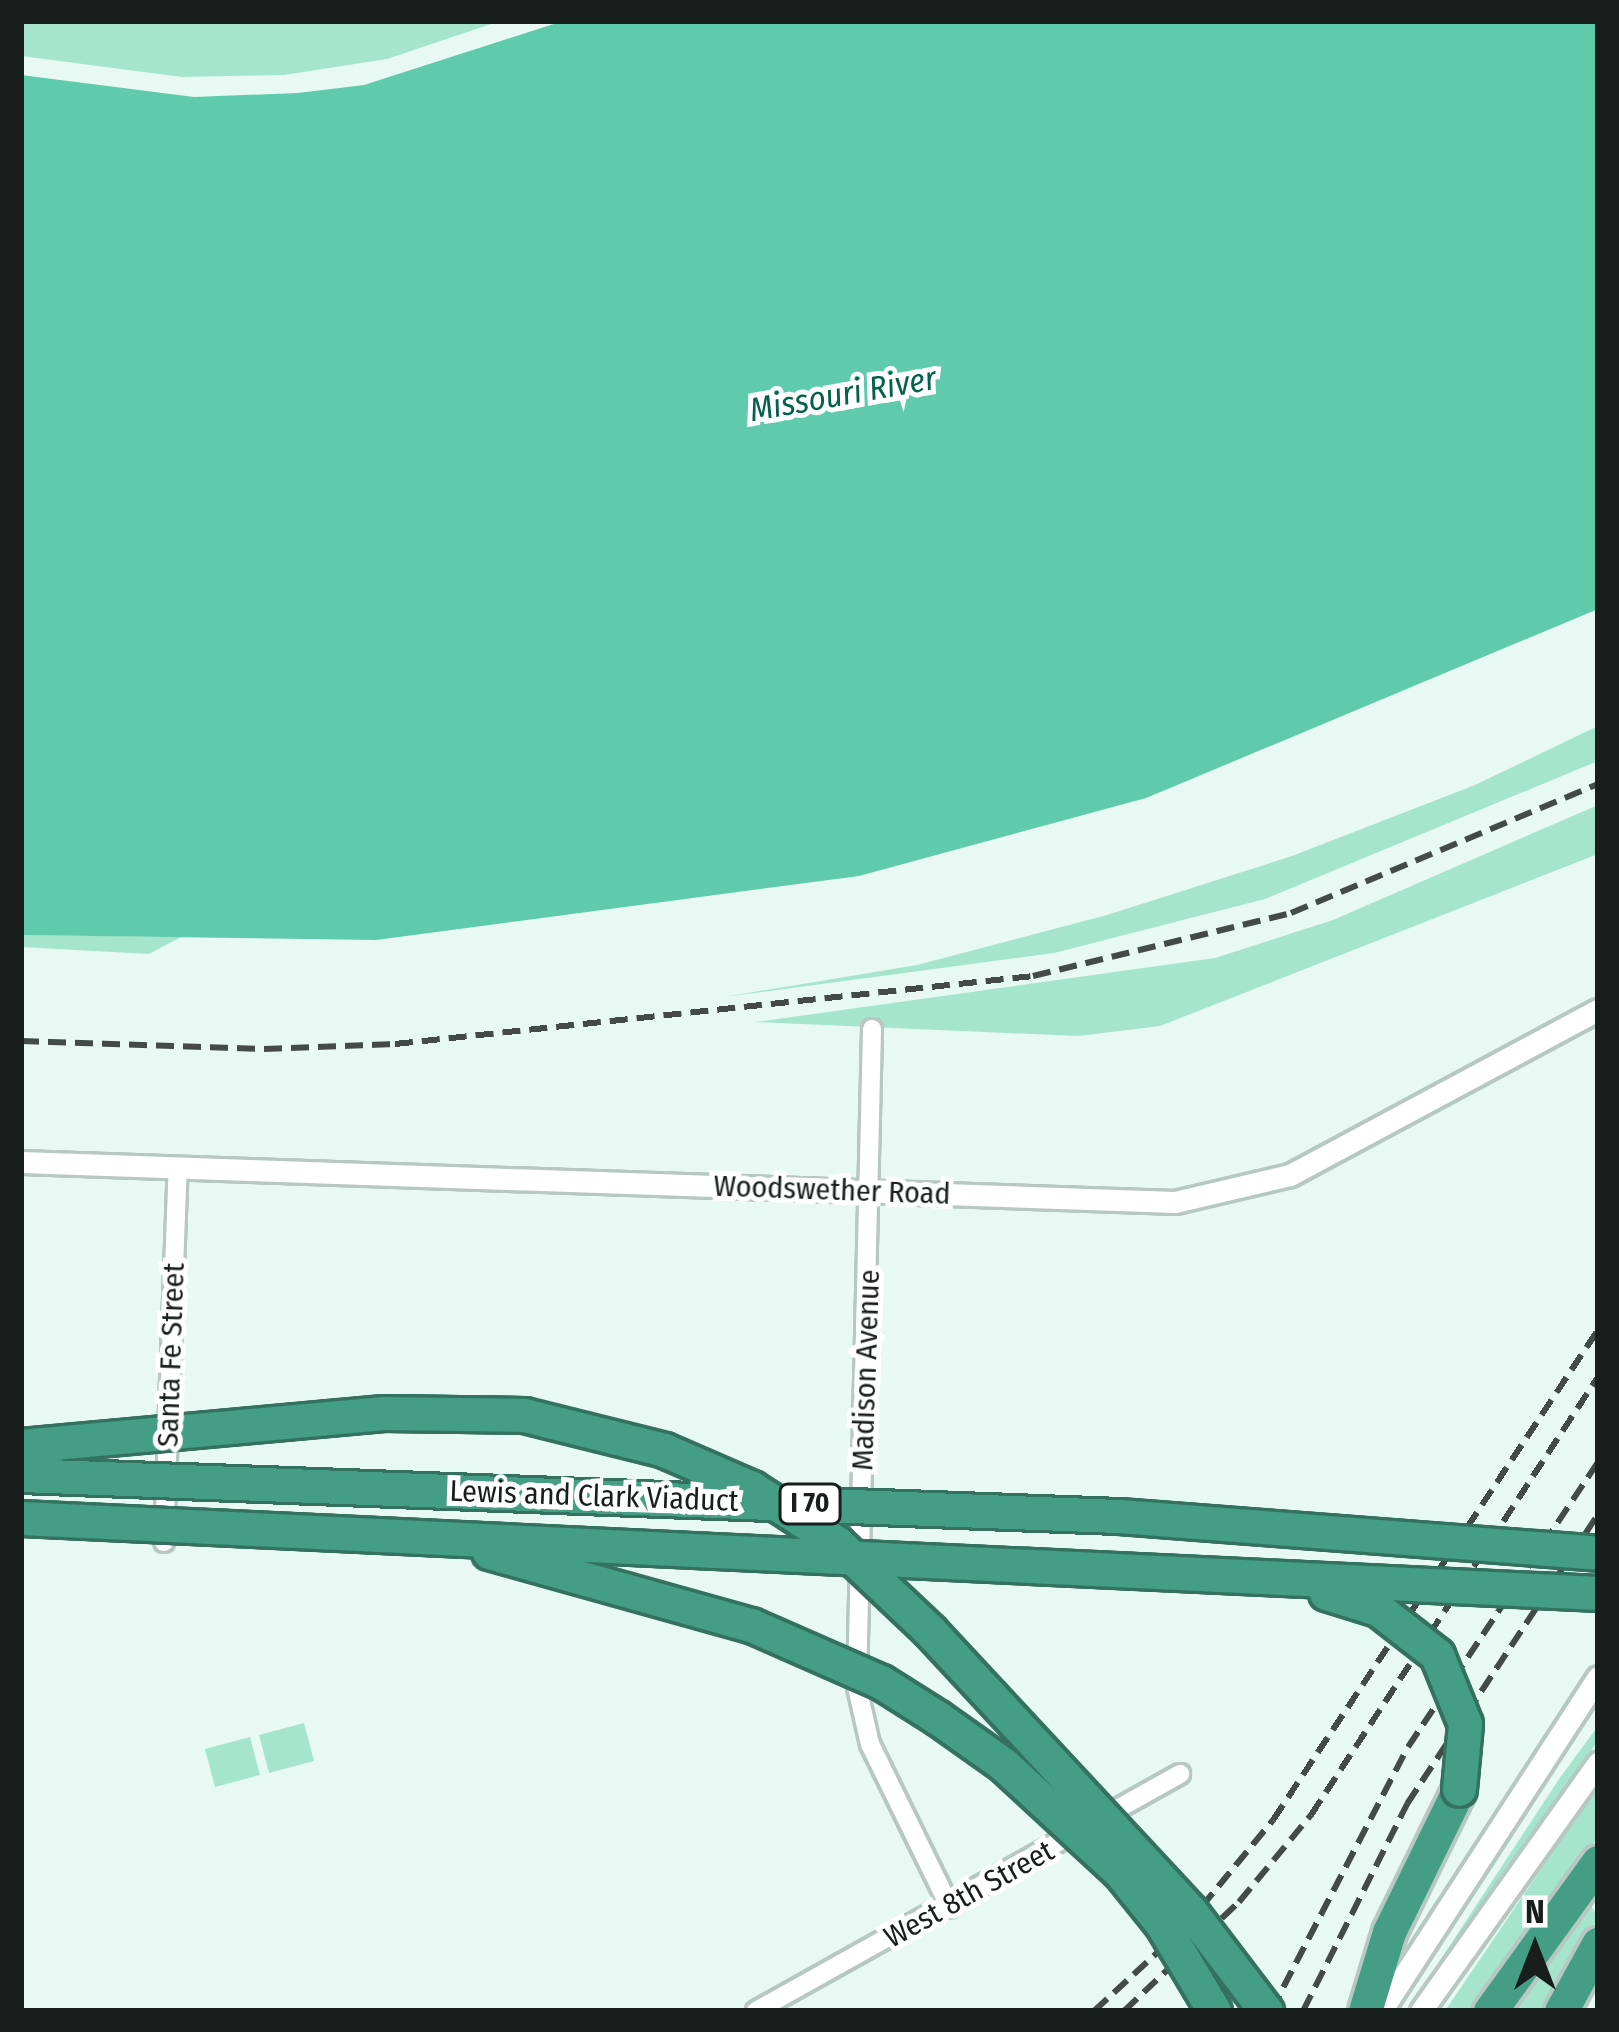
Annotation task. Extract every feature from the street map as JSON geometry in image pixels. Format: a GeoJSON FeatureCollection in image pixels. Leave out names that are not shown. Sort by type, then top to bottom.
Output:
{"type":"FeatureCollection","features":[{"type":"Feature","properties":{"kind":"highway"},"geometry":{"type":"LineString","coordinates":[[21,1446],[384,1413],[503,1413],[608,1433],[752,1488],[837,1544],[930,1631],[1165,1882],[1265,2011]]}},
{"type":"Feature","properties":{"kind":"highway","name":"Lewis and Clark Viaduct"},"geometry":{"type":"LineString","coordinates":[[21,1475],[1118,1516],[1598,1553]]}},
{"type":"Feature","properties":{"kind":"highway","name":"Lewis and Clark Viaduct"},"geometry":{"type":"LineString","coordinates":[[21,1518],[417,1534]]}},
{"type":"Feature","properties":{"kind":"highway"},"geometry":{"type":"LineString","coordinates":[[417,1534],[731,1618],[881,1682],[1003,1764],[1120,1872],[1162,1924],[1214,2011]]}},
{"type":"Feature","properties":{"kind":"highway","name":"I 70"},"geometry":{"type":"LineString","coordinates":[[417,1534],[1598,1593]]}},
{"type":"Feature","properties":{"kind":"highway"},"geometry":{"type":"LineString","coordinates":[[1247,1578],[1342,1597],[1413,1631],[1456,1689],[1465,1724],[1460,1789],[1389,1932],[1365,2011]]}},
{"type":"Feature","properties":{"kind":"highway"},"geometry":{"type":"LineString","coordinates":[[1490,2011],[1598,1862]]}},
{"type":"Feature","properties":{"kind":"highway"},"geometry":{"type":"LineString","coordinates":[[1561,2011],[1598,1944]]}},
{"type":"Feature","properties":{"kind":"street","name":"Woodswether Road"},"geometry":{"type":"LineString","coordinates":[[21,1162],[1175,1202],[1234,1194],[1290,1175],[1598,1010]]}},
{"type":"Feature","properties":{"kind":"street","name":"Madison Avenue"},"geometry":{"type":"LineString","coordinates":[[872,1028],[860,1719],[950,1906]]}},
{"type":"Feature","properties":{"kind":"street","name":"Santa Fe Street"},"geometry":{"type":"LineString","coordinates":[[164,1542],[178,1167]]}},
{"type":"Feature","properties":{"kind":"street"},"geometry":{"type":"LineString","coordinates":[[1382,2011],[1598,1677]]}},
{"type":"Feature","properties":{"kind":"street"},"geometry":{"type":"LineString","coordinates":[[1421,2011],[1598,1763]]}},
{"type":"Feature","properties":{"kind":"street","name":"West 8th Street"},"geometry":{"type":"LineString","coordinates":[[757,2011],[1180,1774]]}},
{"type":"Feature","properties":{"kind":"shaded area"},"geometry":{"type":"Polygon","coordinates":[[[21,21],[500,21],[387,59],[284,75],[182,77],[21,56],[21,21]]]}},
{"type":"Feature","properties":{"kind":"shaded area"},"geometry":{"type":"Polygon","coordinates":[[[1598,726],[1598,761],[1265,899],[1054,953],[724,997],[917,965],[1107,915],[1292,856],[1475,785],[1598,726]]]}},
{"type":"Feature","properties":{"kind":"shaded area"},"geometry":{"type":"Polygon","coordinates":[[[1598,805],[1598,854],[1160,1026],[1078,1036],[756,1022],[1215,958],[1333,920],[1598,805]]]}},
{"type":"Feature","properties":{"kind":"shaded area"},"geometry":{"type":"Polygon","coordinates":[[[21,935],[181,937],[149,954],[21,947],[21,935]]]}},
{"type":"Feature","properties":{"kind":"shaded area"},"geometry":{"type":"Polygon","coordinates":[[[304,1723],[314,1761],[269,1773],[259,1735],[304,1723]]]}},
{"type":"Feature","properties":{"kind":"shaded area"},"geometry":{"type":"Polygon","coordinates":[[[1598,1726],[1598,1741],[1407,2011],[1559,1779],[1598,1726]]]}},
{"type":"Feature","properties":{"kind":"shaded area"},"geometry":{"type":"Polygon","coordinates":[[[250,1737],[260,1775],[215,1787],[205,1749],[250,1737]]]}},
{"type":"Feature","properties":{"kind":"shaded area"},"geometry":{"type":"Polygon","coordinates":[[[1598,1785],[1598,1837],[1473,2011],[1445,2011],[1598,1785]]]}},
{"type":"Feature","properties":{"kind":"shaded area"},"geometry":{"type":"Polygon","coordinates":[[[1588,1901],[1598,1917],[1547,2011],[1512,2011],[1588,1901]]]}},
{"type":"Feature","properties":{"kind":"water","name":"Missouri River"},"geometry":{"type":"Polygon","coordinates":[[[563,21],[1598,21],[1598,609],[1146,798],[859,876],[376,940],[21,935],[21,75],[194,97],[298,93],[364,85],[563,21]]]}},
{"type":"Feature","properties":{"kind":"railway"},"geometry":{"type":"LineString","coordinates":[[21,1041],[264,1049],[395,1044],[1033,976],[1291,913],[1598,784]]}},
{"type":"Feature","properties":{"kind":"railway"},"geometry":{"type":"LineString","coordinates":[[1094,2011],[1184,1928],[1273,1820],[1598,1330]]}},
{"type":"Feature","properties":{"kind":"railway"},"geometry":{"type":"LineString","coordinates":[[1124,2011],[1239,1902],[1311,1815],[1598,1377]]}},
{"type":"Feature","properties":{"kind":"railway"},"geometry":{"type":"LineString","coordinates":[[1271,2011],[1408,1747],[1598,1462]]}},
{"type":"Feature","properties":{"kind":"railway"},"geometry":{"type":"LineString","coordinates":[[1303,2011],[1407,1804],[1598,1514]]}}]}
